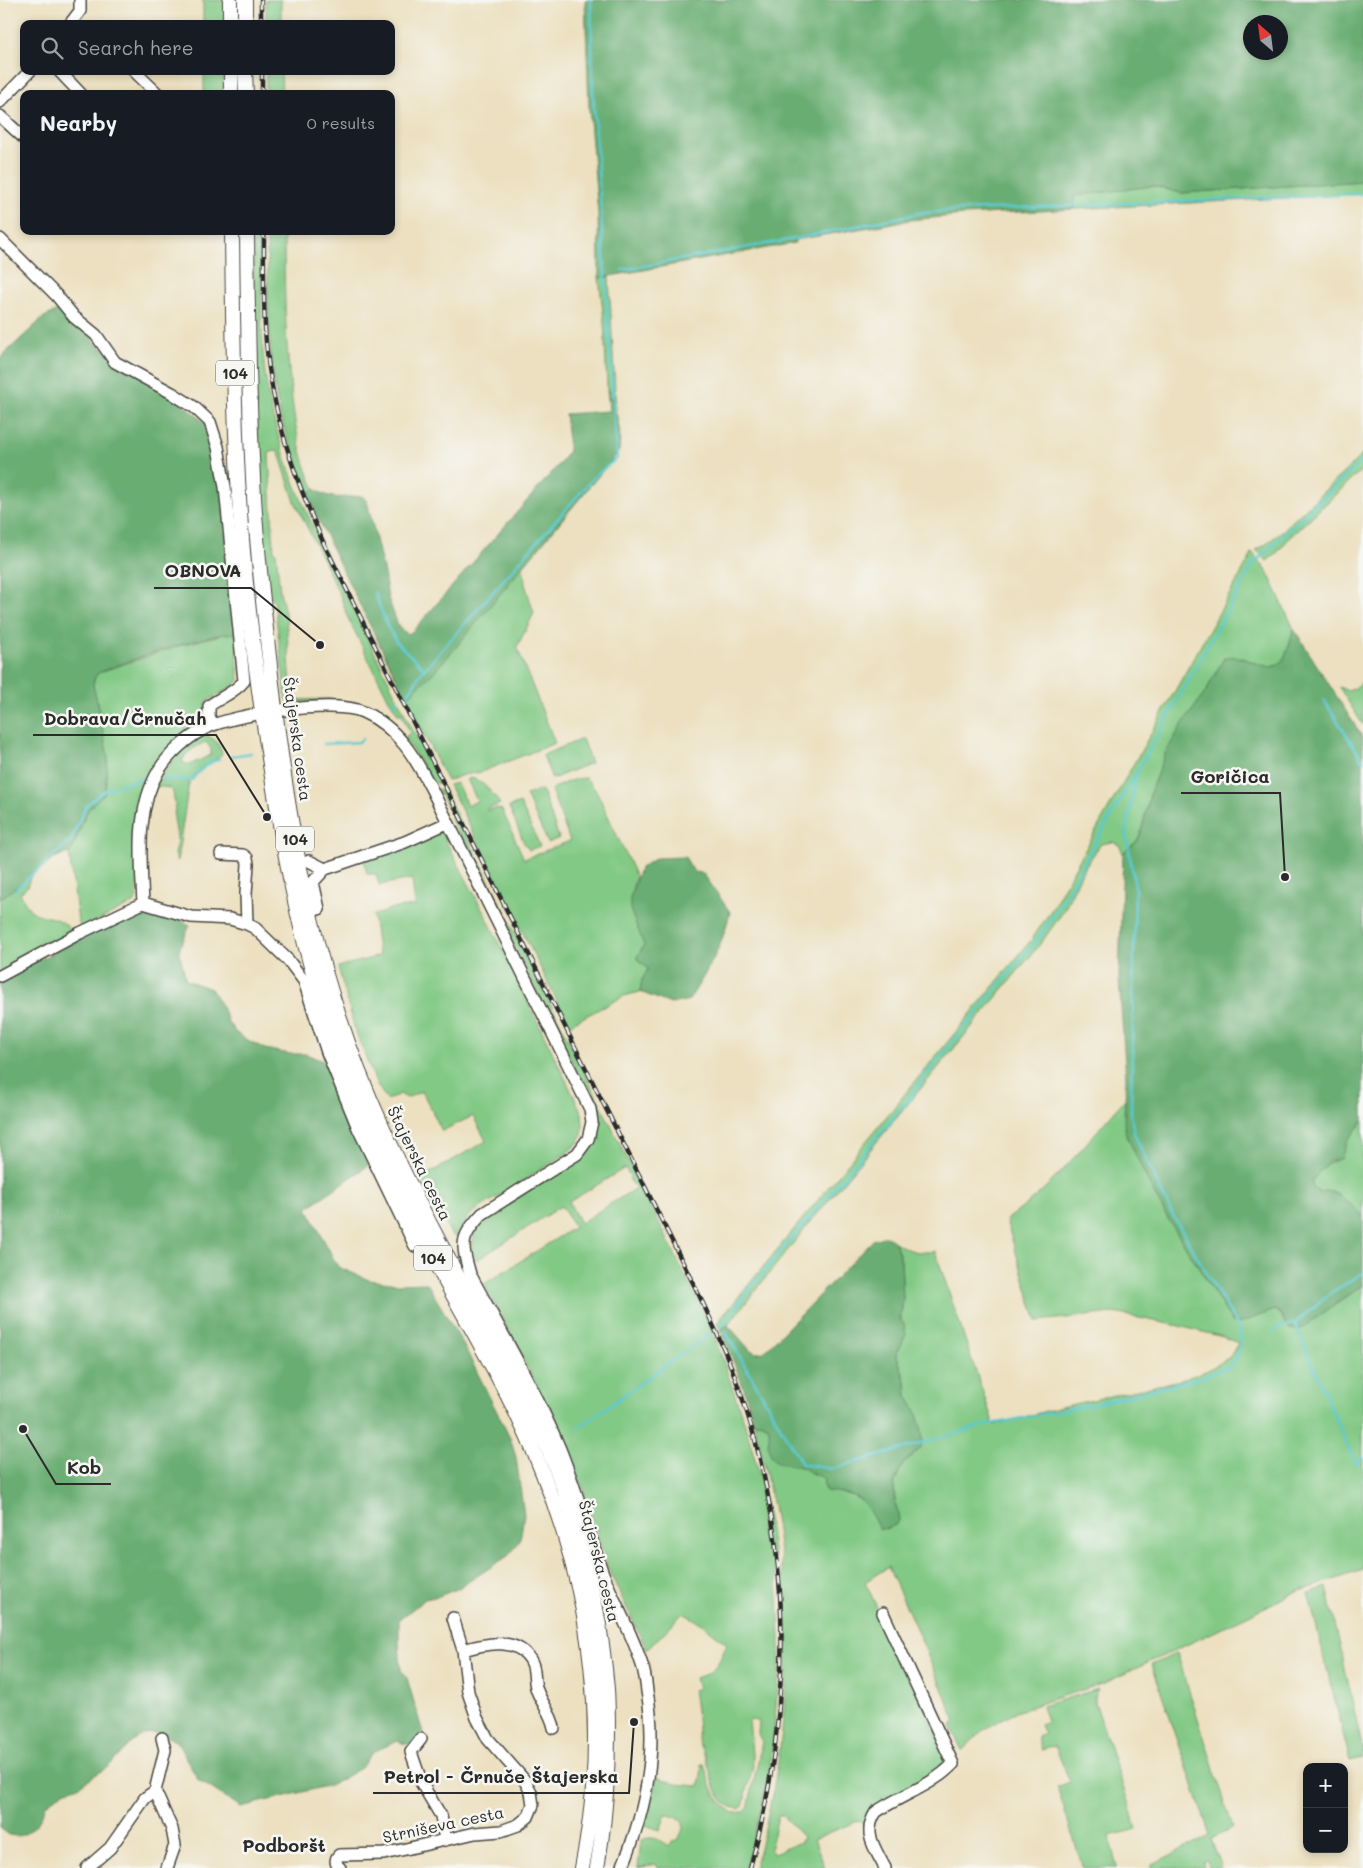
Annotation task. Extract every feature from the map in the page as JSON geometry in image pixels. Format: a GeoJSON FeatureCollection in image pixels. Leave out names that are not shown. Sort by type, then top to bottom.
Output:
{"type":"FeatureCollection","features":[{"type":"Feature","properties":{"kind":"main road"},"geometry":{"type":"LineString","coordinates":[[230,0],[230,20]]}},
{"type":"Feature","properties":{"kind":"main road"},"geometry":{"type":"LineString","coordinates":[[245,0],[245,20]]}},
{"type":"Feature","properties":{"kind":"main road"},"geometry":{"type":"LineString","coordinates":[[231,75],[231,90]]}},
{"type":"Feature","properties":{"kind":"main road"},"geometry":{"type":"LineString","coordinates":[[245,75],[246,90]]}},
{"type":"Feature","properties":{"kind":"main road","name":"Štajerska cesta"},"geometry":{"type":"LineString","coordinates":[[232,235],[240,515],[246,579],[269,713],[309,910],[340,1020],[369,1096],[410,1185],[530,1410],[550,1454],[578,1532],[598,1623],[608,1693],[607,1779],[597,1868]]}},
{"type":"Feature","properties":{"kind":"main road","name":"Štajerska cesta"},"geometry":{"type":"LineString","coordinates":[[247,235],[249,381],[255,512],[269,713],[283,843],[293,893],[319,992],[362,1112],[387,1168],[517,1415],[542,1471],[561,1522],[585,1624],[595,1702],[593,1792],[582,1868]]}},
{"type":"Feature","properties":{"kind":"street"},"geometry":{"type":"LineString","coordinates":[[73,20],[80,12],[80,0]]}},
{"type":"Feature","properties":{"kind":"street"},"geometry":{"type":"LineString","coordinates":[[0,102],[26,75]]}},
{"type":"Feature","properties":{"kind":"street"},"geometry":{"type":"LineString","coordinates":[[63,75],[77,90]]}},
{"type":"Feature","properties":{"kind":"street"},"geometry":{"type":"LineString","coordinates":[[138,75],[154,90]]}},
{"type":"Feature","properties":{"kind":"street"},"geometry":{"type":"LineString","coordinates":[[0,116],[20,134]]}},
{"type":"Feature","properties":{"kind":"street"},"geometry":{"type":"LineString","coordinates":[[0,239],[57,296],[74,317],[96,335],[116,362],[194,407],[210,422],[218,447],[225,487],[244,681],[236,690],[210,706],[209,716],[213,725]]}},
{"type":"Feature","properties":{"kind":"street"},"geometry":{"type":"LineString","coordinates":[[143,903],[140,852],[143,815],[148,792],[160,769],[174,752],[192,736],[213,725],[232,719],[321,707],[341,708],[363,712],[382,724],[400,738],[416,758],[590,1109],[592,1122],[588,1139],[577,1154],[482,1214],[472,1225],[463,1242],[464,1255],[470,1274],[535,1394],[560,1449],[577,1493],[603,1572],[643,1667],[651,1717],[651,1768],[640,1819],[622,1868]]}},
{"type":"Feature","properties":{"kind":"street"},"geometry":{"type":"LineString","coordinates":[[313,882],[325,869],[405,842],[447,823]]}},
{"type":"Feature","properties":{"kind":"street"},"geometry":{"type":"LineString","coordinates":[[221,854],[243,855],[247,858],[247,924]]}},
{"type":"Feature","properties":{"kind":"street"},"geometry":{"type":"LineString","coordinates":[[319,909],[309,861],[325,869]]}},
{"type":"Feature","properties":{"kind":"street"},"geometry":{"type":"LineString","coordinates":[[0,976],[80,933],[143,903],[191,917],[230,919],[255,928],[304,981],[327,1052],[351,1111],[415,1246]]}},
{"type":"Feature","properties":{"kind":"street"},"geometry":{"type":"LineString","coordinates":[[882,1613],[953,1764],[945,1773],[876,1812],[869,1826],[870,1836],[885,1868]]}},
{"type":"Feature","properties":{"kind":"street","name":"Strniševa cesta"},"geometry":{"type":"LineString","coordinates":[[340,1868],[336,1862],[336,1858],[339,1855],[384,1854],[475,1833],[501,1831],[518,1825],[528,1817],[533,1805],[531,1792],[525,1781],[488,1739],[477,1718],[468,1692],[463,1650],[453,1618]]}},
{"type":"Feature","properties":{"kind":"street"},"geometry":{"type":"LineString","coordinates":[[463,1650],[482,1644],[499,1643],[513,1646],[522,1652],[532,1663],[536,1692],[551,1718],[554,1728]]}},
{"type":"Feature","properties":{"kind":"street"},"geometry":{"type":"LineString","coordinates":[[162,1738],[165,1750],[155,1791],[172,1829],[175,1845],[167,1868]]}},
{"type":"Feature","properties":{"kind":"street"},"geometry":{"type":"LineString","coordinates":[[421,1739],[411,1752],[422,1784],[441,1816],[445,1840]]}},
{"type":"Feature","properties":{"kind":"street"},"geometry":{"type":"LineString","coordinates":[[87,1868],[110,1848],[145,1798],[155,1791]]}},
{"type":"Feature","properties":{"kind":"green space"},"geometry":{"type":"Polygon","coordinates":[[[203,0],[224,0],[225,20],[203,20],[203,0]]]}},
{"type":"Feature","properties":{"kind":"green space"},"geometry":{"type":"Polygon","coordinates":[[[266,0],[281,0],[281,20],[266,20],[266,0]]]}},
{"type":"Feature","properties":{"kind":"green space"},"geometry":{"type":"Polygon","coordinates":[[[585,0],[1363,0],[1363,181],[1181,193],[1153,186],[1074,196],[1075,209],[910,220],[795,240],[795,243],[599,278],[598,213],[589,109],[585,0]]]}},
{"type":"Feature","properties":{"kind":"green space"},"geometry":{"type":"Polygon","coordinates":[[[204,75],[224,75],[223,90],[204,90],[204,75]]]}},
{"type":"Feature","properties":{"kind":"green space"},"geometry":{"type":"Polygon","coordinates":[[[266,75],[281,75],[282,90],[266,90],[266,75]]]}},
{"type":"Feature","properties":{"kind":"green space"},"geometry":{"type":"Polygon","coordinates":[[[1363,181],[1363,194],[1075,209],[1073,196],[1153,186],[1181,193],[1363,181]]]}},
{"type":"Feature","properties":{"kind":"green space"},"geometry":{"type":"Polygon","coordinates":[[[253,235],[261,235],[262,322],[265,368],[272,412],[287,462],[317,534],[440,784],[433,782],[404,738],[410,733],[401,713],[399,715],[389,700],[347,616],[341,597],[295,502],[278,450],[269,453],[274,552],[276,552],[280,591],[286,617],[292,700],[328,699],[361,703],[360,705],[332,700],[291,703],[286,699],[274,600],[272,600],[267,585],[257,441],[253,235]]]}},
{"type":"Feature","properties":{"kind":"green space"},"geometry":{"type":"Polygon","coordinates":[[[267,235],[284,235],[288,362],[295,423],[304,463],[315,489],[307,494],[294,460],[277,402],[273,378],[268,304],[267,235]]]}},
{"type":"Feature","properties":{"kind":"green space"},"geometry":{"type":"Polygon","coordinates":[[[609,277],[616,410],[607,389],[604,320],[599,278],[609,277]]]}},
{"type":"Feature","properties":{"kind":"green space"},"geometry":{"type":"Polygon","coordinates":[[[59,310],[98,345],[179,401],[207,424],[220,474],[236,634],[226,634],[190,642],[146,655],[98,673],[94,679],[93,686],[108,758],[105,793],[97,799],[87,812],[72,850],[69,853],[56,857],[0,899],[0,358],[44,317],[59,310]]]}},
{"type":"Feature","properties":{"kind":"green space"},"geometry":{"type":"Polygon","coordinates":[[[607,389],[618,419],[619,451],[452,652],[406,698],[307,494],[315,489],[332,497],[362,496],[367,501],[388,598],[399,628],[408,634],[413,631],[561,462],[569,450],[565,414],[609,411],[607,389]]]}},
{"type":"Feature","properties":{"kind":"green space"},"geometry":{"type":"Polygon","coordinates":[[[1363,454],[1363,469],[1290,537],[1276,554],[1267,561],[1256,550],[1282,531],[1363,454]]]}},
{"type":"Feature","properties":{"kind":"green space"},"geometry":{"type":"Polygon","coordinates":[[[1252,552],[1267,571],[1294,629],[1285,656],[1280,663],[1273,666],[1266,666],[1232,656],[1224,658],[1205,693],[1166,752],[1152,787],[1140,836],[1136,842],[1123,853],[1119,845],[1113,842],[1101,844],[1084,868],[1063,912],[1041,943],[728,1325],[721,1330],[717,1324],[722,1317],[1032,939],[1050,912],[1252,552]]]}},
{"type":"Feature","properties":{"kind":"green space"},"geometry":{"type":"Polygon","coordinates":[[[523,564],[525,584],[534,613],[517,647],[555,743],[481,772],[463,775],[447,781],[406,698],[452,650],[523,564]]]}},
{"type":"Feature","properties":{"kind":"green space"},"geometry":{"type":"Polygon","coordinates":[[[1294,629],[1363,738],[1363,1121],[1347,1141],[1341,1159],[1329,1161],[1311,1182],[1314,1189],[1319,1192],[1327,1191],[1336,1194],[1363,1216],[1363,1285],[1299,1330],[1290,1329],[1279,1312],[1275,1310],[1240,1323],[1233,1323],[1151,1188],[1126,1134],[1124,1123],[1126,1079],[1119,978],[1123,853],[1140,836],[1152,787],[1166,752],[1183,723],[1205,693],[1224,658],[1232,656],[1266,666],[1273,666],[1280,663],[1285,656],[1294,629]]]}},
{"type":"Feature","properties":{"kind":"green space"},"geometry":{"type":"Polygon","coordinates":[[[228,633],[236,634],[239,680],[235,685],[206,702],[204,719],[201,724],[151,774],[145,789],[139,819],[136,899],[134,903],[81,929],[78,921],[69,853],[72,850],[87,812],[97,799],[105,793],[108,758],[93,686],[94,679],[98,673],[103,671],[182,645],[228,633]]]}},
{"type":"Feature","properties":{"kind":"green space"},"geometry":{"type":"Polygon","coordinates":[[[1363,682],[1363,725],[1339,687],[1348,691],[1363,682]]]}},
{"type":"Feature","properties":{"kind":"green space"},"geometry":{"type":"Polygon","coordinates":[[[206,735],[212,738],[219,745],[222,754],[200,770],[189,783],[177,861],[175,854],[177,837],[173,792],[169,788],[156,786],[183,748],[206,735]],[[206,742],[203,743],[188,753],[182,762],[189,765],[211,755],[211,749],[206,742]]]}},
{"type":"Feature","properties":{"kind":"green space"},"geometry":{"type":"Polygon","coordinates":[[[582,739],[591,763],[552,779],[543,755],[582,739]]]}},
{"type":"Feature","properties":{"kind":"green space"},"geometry":{"type":"Polygon","coordinates":[[[471,778],[484,785],[498,800],[500,804],[487,809],[487,811],[497,808],[502,810],[524,859],[570,841],[551,790],[568,782],[586,778],[597,792],[636,877],[631,904],[644,945],[637,957],[648,969],[642,980],[640,992],[624,996],[569,1025],[449,785],[457,783],[467,806],[477,801],[467,779],[471,778]]]}},
{"type":"Feature","properties":{"kind":"green space"},"geometry":{"type":"Polygon","coordinates":[[[443,788],[712,1329],[745,1424],[759,1473],[769,1523],[777,1580],[780,1639],[779,1674],[771,1761],[746,1868],[658,1868],[656,1864],[638,1868],[641,1840],[653,1838],[660,1840],[669,1847],[673,1841],[678,1840],[683,1829],[681,1820],[666,1814],[660,1830],[644,1823],[658,1777],[675,1784],[699,1786],[701,1764],[704,1764],[711,1786],[727,1808],[734,1813],[744,1812],[748,1808],[762,1742],[758,1734],[759,1721],[749,1720],[753,1766],[743,1806],[740,1809],[732,1807],[725,1803],[716,1790],[706,1758],[698,1742],[693,1690],[698,1688],[695,1678],[713,1670],[727,1644],[701,1623],[683,1613],[647,1650],[608,1569],[585,1494],[562,1434],[484,1284],[575,1227],[561,1206],[477,1260],[471,1250],[476,1226],[482,1218],[577,1159],[586,1152],[594,1140],[600,1141],[600,1136],[595,1134],[597,1116],[592,1102],[438,790],[443,788]],[[625,1168],[569,1202],[580,1223],[636,1188],[629,1179],[631,1178],[625,1168]]]}},
{"type":"Feature","properties":{"kind":"green space"},"geometry":{"type":"Polygon","coordinates":[[[542,790],[559,838],[548,843],[526,795],[542,790]]]}},
{"type":"Feature","properties":{"kind":"green space"},"geometry":{"type":"Polygon","coordinates":[[[520,803],[540,846],[529,850],[524,843],[509,807],[520,803]]]}},
{"type":"Feature","properties":{"kind":"green space"},"geometry":{"type":"Polygon","coordinates":[[[440,830],[489,922],[582,1113],[583,1126],[582,1135],[578,1143],[567,1153],[472,1213],[461,1227],[464,1229],[458,1237],[450,1232],[421,1178],[486,1141],[473,1116],[442,1131],[422,1091],[407,1098],[400,1094],[387,1100],[377,1085],[355,1030],[338,967],[379,956],[373,915],[389,909],[415,906],[412,879],[379,885],[376,874],[367,874],[364,860],[440,830]]]}},
{"type":"Feature","properties":{"kind":"green space"},"geometry":{"type":"Polygon","coordinates":[[[685,857],[694,872],[703,873],[730,912],[719,948],[689,1000],[671,1004],[640,992],[642,980],[648,969],[644,964],[640,963],[637,957],[644,945],[630,909],[630,898],[640,868],[656,858],[685,857]]]}},
{"type":"Feature","properties":{"kind":"green space"},"geometry":{"type":"Polygon","coordinates":[[[31,875],[27,887],[20,893],[27,905],[38,914],[60,921],[69,929],[72,936],[0,974],[0,899],[31,875]]]}},
{"type":"Feature","properties":{"kind":"green space"},"geometry":{"type":"Polygon","coordinates":[[[141,909],[167,914],[190,925],[179,950],[186,980],[211,989],[235,1032],[265,1049],[290,1054],[306,1054],[325,1062],[369,1165],[307,1208],[338,1267],[369,1280],[397,1284],[427,1283],[464,1346],[510,1438],[516,1457],[524,1515],[520,1540],[508,1556],[457,1589],[425,1599],[399,1620],[401,1670],[407,1678],[423,1733],[419,1739],[410,1745],[398,1741],[375,1751],[361,1768],[331,1785],[241,1807],[198,1780],[177,1742],[161,1733],[150,1733],[142,1735],[133,1741],[109,1766],[77,1787],[64,1791],[46,1804],[42,1816],[34,1827],[29,1832],[17,1836],[9,1834],[0,1828],[0,979],[141,909]]]}},
{"type":"Feature","properties":{"kind":"green space"},"geometry":{"type":"Polygon","coordinates":[[[1125,1099],[1124,1114],[1133,1149],[1167,1217],[1195,1261],[1271,1310],[1276,1311],[1280,1314],[1285,1324],[1334,1306],[1363,1285],[1363,1570],[1294,1593],[1105,1683],[1011,1714],[982,1731],[962,1751],[951,1726],[956,1721],[888,1567],[865,1582],[946,1752],[946,1768],[885,1803],[867,1830],[860,1820],[814,1839],[825,1868],[754,1868],[765,1830],[780,1751],[784,1712],[786,1632],[784,1592],[775,1520],[766,1471],[754,1423],[760,1422],[768,1426],[771,1436],[768,1442],[794,1466],[806,1468],[811,1473],[822,1477],[824,1489],[853,1496],[865,1503],[873,1517],[886,1529],[897,1524],[899,1520],[895,1494],[896,1477],[905,1463],[913,1457],[916,1411],[907,1396],[906,1384],[897,1356],[903,1299],[901,1261],[895,1242],[914,1251],[935,1251],[994,1425],[1061,1407],[1181,1380],[1208,1370],[1230,1357],[1238,1343],[1223,1337],[1179,1326],[1114,1313],[1037,1321],[1006,1220],[1055,1178],[1125,1099]],[[778,1816],[770,1850],[774,1853],[801,1842],[803,1837],[783,1816],[778,1816]]]}},
{"type":"Feature","properties":{"kind":"green space"},"geometry":{"type":"Polygon","coordinates":[[[1363,1121],[1363,1216],[1335,1194],[1327,1191],[1319,1192],[1314,1189],[1311,1182],[1324,1166],[1336,1161],[1347,1141],[1363,1121]]]}},
{"type":"Feature","properties":{"kind":"green space"},"geometry":{"type":"Polygon","coordinates":[[[888,1237],[895,1242],[901,1261],[903,1299],[900,1319],[904,1324],[906,1335],[897,1351],[897,1356],[906,1384],[907,1396],[916,1411],[921,1427],[923,1442],[920,1449],[903,1464],[894,1483],[894,1497],[899,1520],[890,1527],[879,1529],[865,1504],[855,1496],[826,1491],[823,1484],[824,1481],[820,1476],[801,1467],[779,1463],[773,1458],[768,1446],[768,1426],[760,1422],[754,1423],[744,1389],[721,1330],[728,1325],[749,1349],[756,1353],[764,1352],[873,1240],[888,1237]]]}},
{"type":"Feature","properties":{"kind":"green space"},"geometry":{"type":"Polygon","coordinates":[[[1327,1587],[1363,1750],[1363,1758],[1350,1761],[1308,1593],[1327,1587]]]}},
{"type":"Feature","properties":{"kind":"green space"},"geometry":{"type":"Polygon","coordinates":[[[1177,1653],[1233,1828],[1211,1839],[1221,1868],[1209,1868],[1207,1860],[1203,1862],[1204,1868],[1151,1868],[1151,1865],[1210,1835],[1152,1665],[1177,1653]]]}},
{"type":"Feature","properties":{"kind":"green space"},"geometry":{"type":"Polygon","coordinates":[[[1098,1689],[1095,1694],[1095,1702],[1137,1829],[1109,1836],[1117,1868],[1083,1868],[1057,1787],[1070,1782],[1055,1746],[1041,1750],[1037,1737],[1044,1734],[1040,1725],[1047,1721],[1042,1706],[1098,1689]]]}},
{"type":"Feature","properties":{"kind":"waterway"},"geometry":{"type":"LineString","coordinates":[[406,696],[421,672],[596,475],[617,458],[593,91],[591,0]]}},
{"type":"Feature","properties":{"kind":"waterway"},"geometry":{"type":"LineString","coordinates":[[622,270],[799,238],[919,213],[1363,194]]}},
{"type":"Feature","properties":{"kind":"waterway"},"geometry":{"type":"LineString","coordinates":[[721,1327],[753,1285],[901,1109],[930,1070],[1040,936],[1062,902],[1136,774],[1254,563],[1363,460]]}},
{"type":"Feature","properties":{"kind":"waterway"},"geometry":{"type":"LineString","coordinates":[[375,593],[387,626],[397,643],[425,669]]}},
{"type":"Feature","properties":{"kind":"waterway"},"geometry":{"type":"LineString","coordinates":[[392,703],[398,700]]}},
{"type":"Feature","properties":{"kind":"waterway"},"geometry":{"type":"LineString","coordinates":[[1324,700],[1363,761]]}},
{"type":"Feature","properties":{"kind":"waterway"},"geometry":{"type":"LineString","coordinates":[[324,744],[359,742],[362,739]]}},
{"type":"Feature","properties":{"kind":"waterway"},"geometry":{"type":"LineString","coordinates":[[295,746],[302,745]]}},
{"type":"Feature","properties":{"kind":"waterway"},"geometry":{"type":"LineString","coordinates":[[232,756],[251,753]]}},
{"type":"Feature","properties":{"kind":"waterway"},"geometry":{"type":"LineString","coordinates":[[162,779],[192,780],[204,767],[219,759]]}},
{"type":"Feature","properties":{"kind":"waterway"},"geometry":{"type":"LineString","coordinates":[[725,1331],[802,1464],[832,1469],[981,1426],[1091,1405],[1204,1377],[1230,1366],[1237,1358],[1241,1339],[1240,1330],[1171,1212],[1134,1134],[1131,1115],[1135,887],[1126,833],[1136,774]]}},
{"type":"Feature","properties":{"kind":"waterway"},"geometry":{"type":"LineString","coordinates":[[16,889],[71,840],[86,806],[102,792],[122,784],[147,779]]}},
{"type":"Feature","properties":{"kind":"waterway"},"geometry":{"type":"LineString","coordinates":[[1273,1330],[1295,1323],[1329,1294],[1363,1273]]}},
{"type":"Feature","properties":{"kind":"waterway"},"geometry":{"type":"LineString","coordinates":[[1295,1323],[1355,1464],[1363,1457]]}},
{"type":"Feature","properties":{"kind":"waterway"},"geometry":{"type":"LineString","coordinates":[[578,1428],[711,1333]]}},
{"type":"Feature","properties":{"kind":"railway"},"geometry":{"type":"LineString","coordinates":[[261,0],[261,20]]}},
{"type":"Feature","properties":{"kind":"railway"},"geometry":{"type":"LineString","coordinates":[[262,75],[262,90]]}},
{"type":"Feature","properties":{"kind":"railway"},"geometry":{"type":"LineString","coordinates":[[264,235],[264,315],[269,369],[286,446],[313,520],[698,1293],[732,1369],[752,1430],[767,1491],[777,1554],[781,1617],[781,1680],[775,1743],[765,1806],[750,1868]]}},
{"type":"Feature","properties":{"kind":"place","name":"OBNOVA"},"geometry":{"type":"Point","coordinates":[320,645]}},
{"type":"Feature","properties":{"kind":"place","name":"Dobrava/Črnučah"},"geometry":{"type":"Point","coordinates":[267,817]}},
{"type":"Feature","properties":{"kind":"place","name":"Goričica"},"geometry":{"type":"Point","coordinates":[1285,877]}},
{"type":"Feature","properties":{"kind":"place","name":"Kob"},"geometry":{"type":"Point","coordinates":[23,1429]}},
{"type":"Feature","properties":{"kind":"place","name":"Petrol - Črnuče Štajerska"},"geometry":{"type":"Point","coordinates":[634,1722]}},
{"type":"Feature","properties":{"kind":"district","name":"Podboršt"},"geometry":{"type":"Point","coordinates":[284,1845]}}]}
